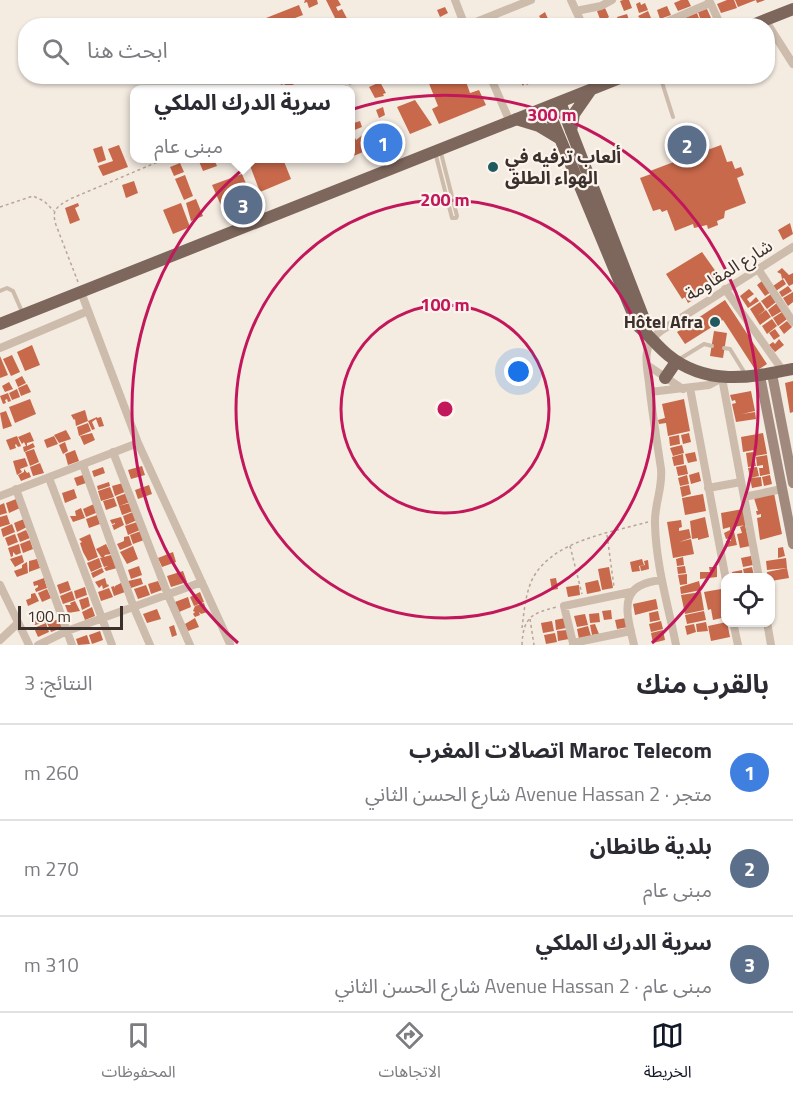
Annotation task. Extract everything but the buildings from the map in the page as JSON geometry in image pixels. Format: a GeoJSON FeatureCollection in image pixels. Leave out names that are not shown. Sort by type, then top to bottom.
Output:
{"type":"FeatureCollection","features":[{"type":"Feature","properties":{"kind":"main road"},"geometry":{"type":"LineString","coordinates":[[770,18],[793,9]]}},
{"type":"Feature","properties":{"kind":"main road"},"geometry":{"type":"LineString","coordinates":[[0,324],[590,91],[602,84]]}},
{"type":"Feature","properties":{"kind":"main road"},"geometry":{"type":"LineString","coordinates":[[565,135],[574,114],[590,91]]}},
{"type":"Feature","properties":{"kind":"main road"},"geometry":{"type":"LineString","coordinates":[[560,102],[565,135]]}},
{"type":"Feature","properties":{"kind":"main road"},"geometry":{"type":"LineString","coordinates":[[547,107],[565,135],[636,322],[676,362],[694,371],[722,378],[771,374]]}},
{"type":"Feature","properties":{"kind":"main road"},"geometry":{"type":"LineString","coordinates":[[513,121],[539,126],[565,135]]}},
{"type":"Feature","properties":{"kind":"main road"},"geometry":{"type":"LineString","coordinates":[[665,378],[676,362]]}},
{"type":"Feature","properties":{"kind":"street"},"geometry":{"type":"LineString","coordinates":[[455,0],[463,18]]}},
{"type":"Feature","properties":{"kind":"street"},"geometry":{"type":"LineString","coordinates":[[486,18],[531,0]]}},
{"type":"Feature","properties":{"kind":"street"},"geometry":{"type":"LineString","coordinates":[[571,0],[579,18]]}},
{"type":"Feature","properties":{"kind":"street"},"geometry":{"type":"LineString","coordinates":[[576,11],[601,6],[612,0]]}},
{"type":"Feature","properties":{"kind":"street"},"geometry":{"type":"LineString","coordinates":[[674,18],[709,2],[716,18]]}},
{"type":"Feature","properties":{"kind":"street"},"geometry":{"type":"LineString","coordinates":[[775,36],[793,64]]}},
{"type":"Feature","properties":{"kind":"street"},"geometry":{"type":"LineString","coordinates":[[493,84],[513,121]]}},
{"type":"Feature","properties":{"kind":"street"},"geometry":{"type":"LineString","coordinates":[[790,249],[793,258]]}},
{"type":"Feature","properties":{"kind":"street","name":"شارع المقاومة"},"geometry":{"type":"LineString","coordinates":[[649,335],[662,330],[790,249]]}},
{"type":"Feature","properties":{"kind":"street"},"geometry":{"type":"LineString","coordinates":[[758,269],[793,322]]}},
{"type":"Feature","properties":{"kind":"street"},"geometry":{"type":"LineString","coordinates":[[725,290],[771,374],[790,449],[793,483]]}},
{"type":"Feature","properties":{"kind":"street"},"geometry":{"type":"LineString","coordinates":[[81,291],[138,443],[202,582],[228,645]]}},
{"type":"Feature","properties":{"kind":"street"},"geometry":{"type":"LineString","coordinates":[[0,348],[88,311]]}},
{"type":"Feature","properties":{"kind":"street"},"geometry":{"type":"LineString","coordinates":[[649,335],[646,354],[661,471],[655,520],[658,561],[676,645]]}},
{"type":"Feature","properties":{"kind":"street"},"geometry":{"type":"LineString","coordinates":[[647,365],[665,378],[686,388]]}},
{"type":"Feature","properties":{"kind":"street"},"geometry":{"type":"LineString","coordinates":[[771,374],[782,489],[793,544]]}},
{"type":"Feature","properties":{"kind":"street"},"geometry":{"type":"LineString","coordinates":[[650,392],[710,386],[722,378],[758,573]]}},
{"type":"Feature","properties":{"kind":"street"},"geometry":{"type":"LineString","coordinates":[[686,388],[725,573]]}},
{"type":"Feature","properties":{"kind":"street"},"geometry":{"type":"LineString","coordinates":[[0,496],[138,443]]}},
{"type":"Feature","properties":{"kind":"street"},"geometry":{"type":"LineString","coordinates":[[113,452],[168,595],[190,645]]}},
{"type":"Feature","properties":{"kind":"street"},"geometry":{"type":"LineString","coordinates":[[83,465],[134,608],[150,645]]}},
{"type":"Feature","properties":{"kind":"street"},"geometry":{"type":"LineString","coordinates":[[49,478],[112,645]]}},
{"type":"Feature","properties":{"kind":"street"},"geometry":{"type":"LineString","coordinates":[[708,488],[741,482]]}},
{"type":"Feature","properties":{"kind":"street"},"geometry":{"type":"LineString","coordinates":[[16,489],[72,645]]}},
{"type":"Feature","properties":{"kind":"street"},"geometry":{"type":"LineString","coordinates":[[744,497],[782,489]]}},
{"type":"Feature","properties":{"kind":"street"},"geometry":{"type":"LineString","coordinates":[[634,645],[627,599],[631,592],[640,585],[648,581],[662,580]]}},
{"type":"Feature","properties":{"kind":"street"},"geometry":{"type":"LineString","coordinates":[[38,645],[67,631],[202,582]]}},
{"type":"Feature","properties":{"kind":"street"},"geometry":{"type":"LineString","coordinates":[[0,585],[29,645]]}},
{"type":"Feature","properties":{"kind":"street"},"geometry":{"type":"LineString","coordinates":[[631,592],[564,606],[573,644],[631,631]]}},
{"type":"Feature","properties":{"kind":"street"},"geometry":{"type":"LineString","coordinates":[[0,640],[18,623]]}},
{"type":"Feature","properties":{"kind":"street"},"geometry":{"type":"LineString","coordinates":[[735,627],[738,645]]}},
{"type":"Feature","properties":{"kind":"street"},"geometry":{"type":"LineString","coordinates":[[768,627],[771,645]]}},
{"type":"Feature","properties":{"kind":"lane"},"geometry":{"type":"LineString","coordinates":[[663,84],[673,117]]}},
{"type":"Feature","properties":{"kind":"lane"},"geometry":{"type":"LineString","coordinates":[[438,151],[453,197],[456,218],[452,218],[438,151]]}},
{"type":"Feature","properties":{"kind":"lane"},"geometry":{"type":"LineString","coordinates":[[447,198],[453,197]]}},
{"type":"Feature","properties":{"kind":"lane"},"geometry":{"type":"LineString","coordinates":[[0,291],[7,288],[13,291],[23,314]]}},
{"type":"Feature","properties":{"kind":"lane"},"geometry":{"type":"LineString","coordinates":[[676,362],[704,344],[712,346]]}},
{"type":"Feature","properties":{"kind":"lane"},"geometry":{"type":"LineString","coordinates":[[724,348],[730,349],[771,374]]}},
{"type":"Feature","properties":{"kind":"path"},"geometry":{"type":"LineString","coordinates":[[54,212],[60,205],[70,200],[158,163]]}},
{"type":"Feature","properties":{"kind":"path"},"geometry":{"type":"LineString","coordinates":[[0,207],[33,196],[44,201],[54,212],[56,225],[81,291]]}},
{"type":"Feature","properties":{"kind":"path"},"geometry":{"type":"LineString","coordinates":[[522,645],[526,596],[537,570],[569,545],[655,520]]}},
{"type":"Feature","properties":{"kind":"path"},"geometry":{"type":"LineString","coordinates":[[607,534],[615,596]]}},
{"type":"Feature","properties":{"kind":"path"},"geometry":{"type":"LineString","coordinates":[[569,545],[583,601]]}},
{"type":"Feature","properties":{"kind":"path"},"geometry":{"type":"LineString","coordinates":[[522,628],[530,618],[544,610],[564,606]]}},
{"type":"Feature","properties":{"kind":"path"},"geometry":{"type":"LineString","coordinates":[[530,618],[534,645]]}},
{"type":"Feature","properties":{"kind":"place","name":"Maroc Telecom اتصالات المغرب"},"geometry":{"type":"Point","coordinates":[383,143]}},
{"type":"Feature","properties":{"kind":"place","name":"بلدية طانطان"},"geometry":{"type":"Point","coordinates":[687,145]}},
{"type":"Feature","properties":{"kind":"place","name":"ألعاب ترفيه في الهواء الطلق"},"geometry":{"type":"Point","coordinates":[493,167]}},
{"type":"Feature","properties":{"kind":"place","name":"سرية الدرك الملكي"},"geometry":{"type":"Point","coordinates":[243,205]}},
{"type":"Feature","properties":{"kind":"place","name":"Hôtel Afra"},"geometry":{"type":"Point","coordinates":[715,322]}}]}
